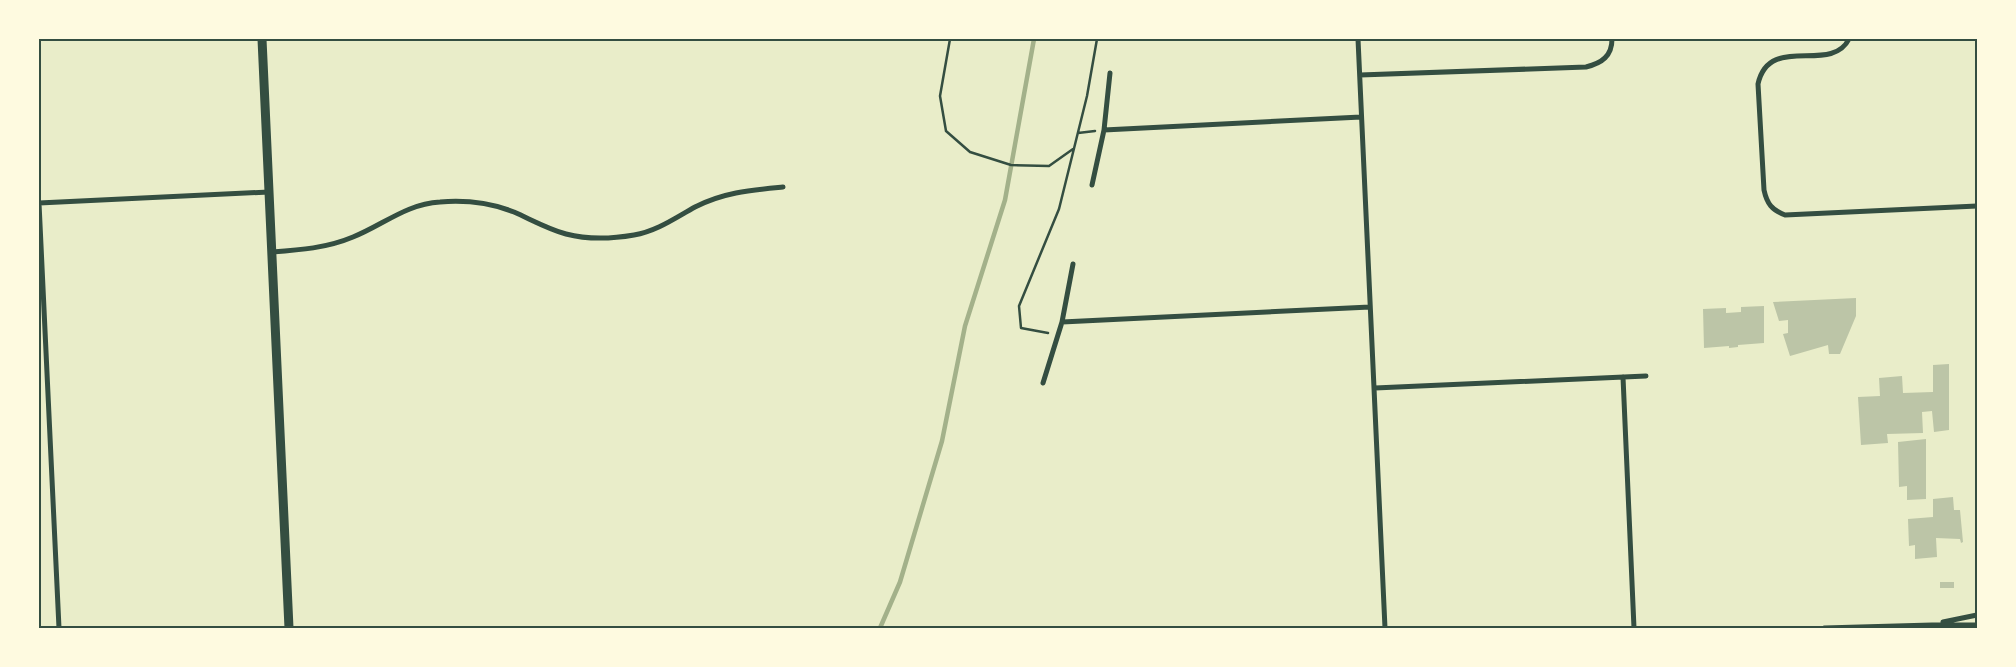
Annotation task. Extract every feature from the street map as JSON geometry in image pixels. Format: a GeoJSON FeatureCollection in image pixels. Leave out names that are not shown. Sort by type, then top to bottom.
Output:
{"type":"FeatureCollection","features":[{"type":"Feature","properties":{"kind":"street"},"geometry":{"type":"LineString","coordinates":[[262,39],[289,628]]}},
{"type":"Feature","properties":{"kind":"street"},"geometry":{"type":"LineString","coordinates":[[1358,39],[1385,628]]}},
{"type":"Feature","properties":{"kind":"street"},"geometry":{"type":"LineString","coordinates":[[1360,75],[1586,67],[1604,60],[1609,54],[1612,39]]}},
{"type":"Feature","properties":{"kind":"street"},"geometry":{"type":"LineString","coordinates":[[1849,39],[1840,50],[1829,54],[1783,58],[1766,65],[1761,73],[1758,84],[1764,190],[1770,206],[1774,211],[1786,215],[1977,206]]}},
{"type":"Feature","properties":{"kind":"street"},"geometry":{"type":"LineString","coordinates":[[1092,185],[1104,130],[1110,73]]}},
{"type":"Feature","properties":{"kind":"street"},"geometry":{"type":"LineString","coordinates":[[1104,130],[1361,117]]}},
{"type":"Feature","properties":{"kind":"street"},"geometry":{"type":"LineString","coordinates":[[272,252],[316,248],[336,243],[355,237],[405,210],[439,202],[459,201],[497,207],[513,212],[549,229],[575,236],[601,239],[618,237],[653,230],[696,207],[731,193],[783,187]]}},
{"type":"Feature","properties":{"kind":"street"},"geometry":{"type":"LineString","coordinates":[[59,628],[39,203],[269,192]]}},
{"type":"Feature","properties":{"kind":"street"},"geometry":{"type":"LineString","coordinates":[[1044,383],[1062,322],[1073,264]]}},
{"type":"Feature","properties":{"kind":"street"},"geometry":{"type":"LineString","coordinates":[[1062,322],[1370,307]]}},
{"type":"Feature","properties":{"kind":"street"},"geometry":{"type":"LineString","coordinates":[[1375,388],[1646,376]]}},
{"type":"Feature","properties":{"kind":"street"},"geometry":{"type":"LineString","coordinates":[[1622,377],[1634,628]]}},
{"type":"Feature","properties":{"kind":"street"},"geometry":{"type":"LineString","coordinates":[[1932,625],[1977,615]]}},
{"type":"Feature","properties":{"kind":"street"},"geometry":{"type":"LineString","coordinates":[[1824,628],[1977,625]]}},
{"type":"Feature","properties":{"kind":"path"},"geometry":{"type":"LineString","coordinates":[[950,39],[940,96],[946,132],[970,152],[1011,165],[1049,166],[1074,148]]}},
{"type":"Feature","properties":{"kind":"path"},"geometry":{"type":"LineString","coordinates":[[1058,336],[1021,328],[1019,306],[1059,209],[1087,96],[1097,39]]}},
{"type":"Feature","properties":{"kind":"path"},"geometry":{"type":"LineString","coordinates":[[1078,132],[1104,130]]}},
{"type":"Feature","properties":{"kind":"building"},"geometry":{"type":"Polygon","coordinates":[[[1856,298],[1856,316],[1840,354],[1829,354],[1828,345],[1790,356],[1783,334],[1788,333],[1788,320],[1779,321],[1773,302],[1856,298]]]}},
{"type":"Feature","properties":{"kind":"building"},"geometry":{"type":"Polygon","coordinates":[[[1764,306],[1764,343],[1738,345],[1738,347],[1729,348],[1729,346],[1704,348],[1703,309],[1726,308],[1726,313],[1741,312],[1741,307],[1764,306]]]}},
{"type":"Feature","properties":{"kind":"building"},"geometry":{"type":"Polygon","coordinates":[[[1949,364],[1949,430],[1934,432],[1932,411],[1922,412],[1923,433],[1887,434],[1888,443],[1861,445],[1858,397],[1880,396],[1879,378],[1902,376],[1903,393],[1933,392],[1933,365],[1949,364]]]}},
{"type":"Feature","properties":{"kind":"building"},"geometry":{"type":"Polygon","coordinates":[[[1926,439],[1926,499],[1907,500],[1907,486],[1899,487],[1898,442],[1926,439]]]}},
{"type":"Feature","properties":{"kind":"building"},"geometry":{"type":"Polygon","coordinates":[[[1953,497],[1954,510],[1960,510],[1963,542],[1961,543],[1960,539],[1936,538],[1937,557],[1915,559],[1915,545],[1909,546],[1908,519],[1933,517],[1933,499],[1953,497]]]}},
{"type":"Feature","properties":{"kind":"building"},"geometry":{"type":"Polygon","coordinates":[[[1940,582],[1954,582],[1954,588],[1940,588],[1940,582]]]}},
{"type":"Feature","properties":{"kind":"waterway"},"geometry":{"type":"LineString","coordinates":[[880,628],[900,582],[942,441],[965,326],[1005,200],[1034,39]]}}]}
